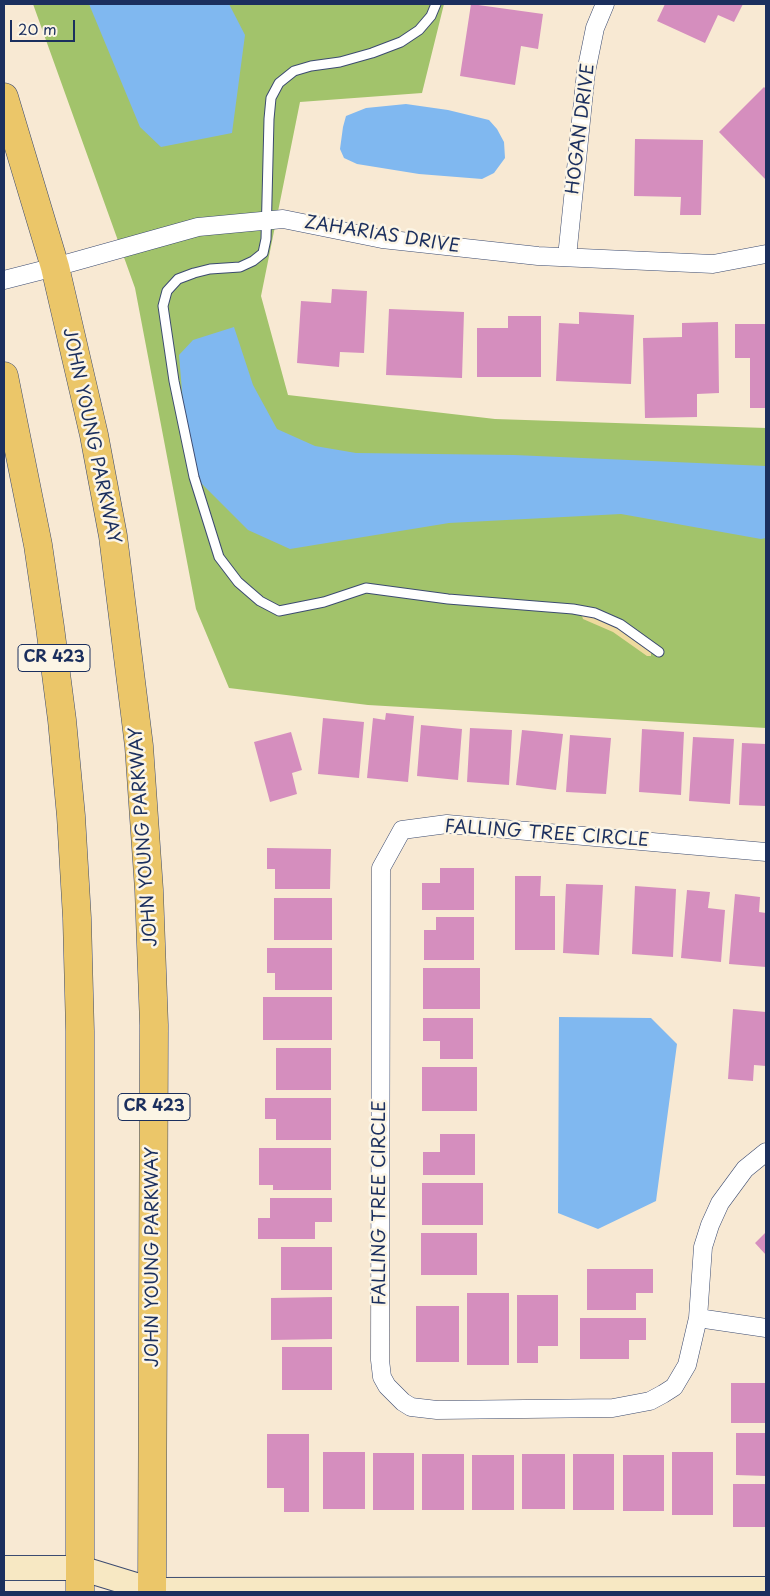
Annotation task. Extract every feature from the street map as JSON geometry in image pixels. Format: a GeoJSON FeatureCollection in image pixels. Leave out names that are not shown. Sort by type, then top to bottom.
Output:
{"type":"FeatureCollection","features":[{"type":"Feature","properties":{"kind":"highway","name":"JOHN YOUNG PARKWAY"},"geometry":{"type":"LineString","coordinates":[[4,97],[56,267],[94,435],[113,536],[139,746],[149,890],[154,1025],[151,1592]]}},
{"type":"Feature","properties":{"kind":"highway","name":"CR 423"},"geometry":{"type":"LineString","coordinates":[[4,376],[38,545],[62,720],[77,918],[80,1031],[80,1580]]}},
{"type":"Feature","properties":{"kind":"street","name":"HOGAN DRIVE"},"geometry":{"type":"LineString","coordinates":[[567,258],[586,72],[595,28],[605,4]]}},
{"type":"Feature","properties":{"kind":"street","name":"ZAHARIAS DRIVE"},"geometry":{"type":"LineString","coordinates":[[4,280],[198,227],[283,219],[382,239],[538,256],[713,264],[766,254]]}},
{"type":"Feature","properties":{"kind":"street","name":"FALLING TREE CIRCLE"},"geometry":{"type":"LineString","coordinates":[[766,852],[447,824],[402,830],[381,868],[380,1360],[382,1376],[387,1386],[398,1398],[411,1407],[437,1410],[613,1408],[650,1401],[674,1387],[686,1364],[698,1318],[703,1248],[710,1225],[720,1204],[739,1177],[758,1157],[766,1152]]}},
{"type":"Feature","properties":{"kind":"street"},"geometry":{"type":"LineString","coordinates":[[698,1318],[766,1328]]}},
{"type":"Feature","properties":{"kind":"street"},"geometry":{"type":"LineString","coordinates":[[4,1568],[151,1592],[766,1589]]}},
{"type":"Feature","properties":{"kind":"lane"},"geometry":{"type":"LineString","coordinates":[[436,4],[432,16],[419,30],[401,42],[364,55],[294,71],[279,83],[271,98],[269,112],[267,220],[263,254],[253,262],[240,267],[210,269],[194,273],[178,279],[167,290],[163,306],[174,381],[194,477],[219,557],[238,582],[260,601],[279,610],[324,602],[366,588],[448,598],[573,609],[596,613],[620,624],[659,652]]}},
{"type":"Feature","properties":{"kind":"green space"},"geometry":{"type":"Polygon","coordinates":[[[33,4],[444,4],[422,93],[300,102],[261,296],[288,395],[495,419],[766,428],[766,728],[368,705],[229,688],[196,609],[135,288],[33,4]]]}},
{"type":"Feature","properties":{"kind":"sand"},"geometry":{"type":"Polygon","coordinates":[[[585,614],[616,626],[651,651],[651,656],[647,656],[613,632],[583,619],[582,616],[585,614]]]}},
{"type":"Feature","properties":{"kind":"water"},"geometry":{"type":"Polygon","coordinates":[[[89,4],[229,4],[245,35],[232,133],[161,147],[140,127],[89,4]]]}},
{"type":"Feature","properties":{"kind":"water"},"geometry":{"type":"Polygon","coordinates":[[[406,104],[448,110],[489,120],[497,129],[504,142],[505,158],[494,173],[482,179],[419,174],[357,164],[344,158],[340,149],[346,116],[366,108],[406,104]]]}},
{"type":"Feature","properties":{"kind":"water"},"geometry":{"type":"Polygon","coordinates":[[[234,327],[253,385],[277,429],[315,446],[356,453],[514,455],[766,466],[766,538],[761,539],[621,514],[449,523],[290,549],[248,530],[198,480],[184,415],[179,355],[193,340],[234,327]]]}},
{"type":"Feature","properties":{"kind":"water"},"geometry":{"type":"Polygon","coordinates":[[[559,1017],[651,1018],[677,1044],[656,1201],[598,1229],[558,1213],[559,1017]]]}},
{"type":"Feature","properties":{"kind":"building"},"geometry":{"type":"Polygon","coordinates":[[[471,4],[543,14],[538,49],[521,46],[515,85],[460,76],[471,4]]]}},
{"type":"Feature","properties":{"kind":"building"},"geometry":{"type":"Polygon","coordinates":[[[665,4],[743,4],[734,22],[718,15],[705,43],[657,21],[665,4]]]}},
{"type":"Feature","properties":{"kind":"building"},"geometry":{"type":"Polygon","coordinates":[[[764,87],[766,89],[766,180],[719,132],[764,87]]]}},
{"type":"Feature","properties":{"kind":"building"},"geometry":{"type":"Polygon","coordinates":[[[635,139],[703,140],[701,215],[680,215],[681,197],[634,196],[635,139]]]}},
{"type":"Feature","properties":{"kind":"building"},"geometry":{"type":"Polygon","coordinates":[[[332,289],[367,291],[364,353],[340,352],[339,367],[297,363],[301,301],[331,303],[332,289]]]}},
{"type":"Feature","properties":{"kind":"building"},"geometry":{"type":"Polygon","coordinates":[[[389,309],[464,312],[462,378],[386,375],[389,309]]]}},
{"type":"Feature","properties":{"kind":"building"},"geometry":{"type":"Polygon","coordinates":[[[579,312],[634,315],[631,384],[556,381],[559,323],[579,324],[579,312]]]}},
{"type":"Feature","properties":{"kind":"building"},"geometry":{"type":"Polygon","coordinates":[[[508,316],[541,316],[541,377],[477,377],[477,328],[508,328],[508,316]]]}},
{"type":"Feature","properties":{"kind":"building"},"geometry":{"type":"Polygon","coordinates":[[[718,322],[719,393],[697,394],[697,417],[645,418],[643,338],[682,337],[682,323],[718,322]]]}},
{"type":"Feature","properties":{"kind":"building"},"geometry":{"type":"Polygon","coordinates":[[[735,324],[766,324],[766,408],[750,408],[750,358],[735,358],[735,324]]]}},
{"type":"Feature","properties":{"kind":"building"},"geometry":{"type":"Polygon","coordinates":[[[386,713],[414,716],[408,782],[367,778],[373,718],[385,720],[386,713]]]}},
{"type":"Feature","properties":{"kind":"building"},"geometry":{"type":"Polygon","coordinates":[[[323,718],[364,722],[359,778],[318,774],[323,718]]]}},
{"type":"Feature","properties":{"kind":"building"},"geometry":{"type":"Polygon","coordinates":[[[421,725],[462,729],[458,780],[417,776],[421,725]]]}},
{"type":"Feature","properties":{"kind":"building"},"geometry":{"type":"Polygon","coordinates":[[[470,728],[512,730],[509,785],[467,782],[470,728]]]}},
{"type":"Feature","properties":{"kind":"building"},"geometry":{"type":"Polygon","coordinates":[[[642,729],[684,732],[681,795],[639,792],[642,729]]]}},
{"type":"Feature","properties":{"kind":"building"},"geometry":{"type":"Polygon","coordinates":[[[522,730],[563,734],[556,790],[516,785],[522,730]]]}},
{"type":"Feature","properties":{"kind":"building"},"geometry":{"type":"Polygon","coordinates":[[[291,732],[302,770],[292,773],[297,794],[270,802],[254,742],[291,732]]]}},
{"type":"Feature","properties":{"kind":"building"},"geometry":{"type":"Polygon","coordinates":[[[570,735],[611,738],[606,794],[566,792],[570,735]]]}},
{"type":"Feature","properties":{"kind":"building"},"geometry":{"type":"Polygon","coordinates":[[[693,737],[734,739],[730,804],[689,801],[693,737]]]}},
{"type":"Feature","properties":{"kind":"building"},"geometry":{"type":"Polygon","coordinates":[[[742,743],[766,744],[766,806],[739,805],[742,743]]]}},
{"type":"Feature","properties":{"kind":"building"},"geometry":{"type":"Polygon","coordinates":[[[267,848],[331,849],[330,889],[275,889],[275,869],[267,869],[267,848]]]}},
{"type":"Feature","properties":{"kind":"building"},"geometry":{"type":"Polygon","coordinates":[[[440,868],[474,868],[474,910],[422,910],[422,883],[440,883],[440,868]]]}},
{"type":"Feature","properties":{"kind":"building"},"geometry":{"type":"Polygon","coordinates":[[[515,876],[541,876],[540,896],[555,896],[555,950],[515,950],[515,876]]]}},
{"type":"Feature","properties":{"kind":"building"},"geometry":{"type":"Polygon","coordinates":[[[566,884],[603,885],[599,955],[563,953],[566,884]]]}},
{"type":"Feature","properties":{"kind":"building"},"geometry":{"type":"Polygon","coordinates":[[[635,886],[676,889],[673,957],[632,954],[635,886]]]}},
{"type":"Feature","properties":{"kind":"building"},"geometry":{"type":"Polygon","coordinates":[[[687,890],[710,892],[708,908],[725,910],[721,962],[681,958],[687,890]]]}},
{"type":"Feature","properties":{"kind":"building"},"geometry":{"type":"Polygon","coordinates":[[[735,894],[760,897],[759,912],[766,913],[766,967],[729,964],[735,894]]]}},
{"type":"Feature","properties":{"kind":"building"},"geometry":{"type":"Polygon","coordinates":[[[274,898],[332,898],[332,940],[274,940],[274,898]]]}},
{"type":"Feature","properties":{"kind":"building"},"geometry":{"type":"Polygon","coordinates":[[[436,917],[474,917],[474,960],[424,960],[424,930],[436,930],[436,917]]]}},
{"type":"Feature","properties":{"kind":"building"},"geometry":{"type":"Polygon","coordinates":[[[267,948],[332,948],[332,990],[275,990],[275,973],[267,973],[267,948]]]}},
{"type":"Feature","properties":{"kind":"building"},"geometry":{"type":"Polygon","coordinates":[[[423,968],[480,968],[480,1009],[423,1009],[423,968]]]}},
{"type":"Feature","properties":{"kind":"building"},"geometry":{"type":"Polygon","coordinates":[[[263,997],[332,997],[332,1040],[263,1040],[263,997]]]}},
{"type":"Feature","properties":{"kind":"building"},"geometry":{"type":"Polygon","coordinates":[[[733,1009],[766,1012],[766,1066],[754,1065],[753,1081],[728,1079],[733,1009]]]}},
{"type":"Feature","properties":{"kind":"building"},"geometry":{"type":"Polygon","coordinates":[[[423,1018],[473,1018],[473,1059],[440,1059],[440,1041],[423,1041],[423,1018]]]}},
{"type":"Feature","properties":{"kind":"building"},"geometry":{"type":"Polygon","coordinates":[[[276,1048],[331,1048],[331,1090],[276,1090],[276,1048]]]}},
{"type":"Feature","properties":{"kind":"building"},"geometry":{"type":"Polygon","coordinates":[[[422,1067],[477,1067],[477,1111],[422,1111],[422,1067]]]}},
{"type":"Feature","properties":{"kind":"building"},"geometry":{"type":"Polygon","coordinates":[[[265,1098],[331,1098],[331,1140],[276,1140],[276,1119],[265,1119],[265,1098]]]}},
{"type":"Feature","properties":{"kind":"building"},"geometry":{"type":"Polygon","coordinates":[[[440,1134],[475,1134],[475,1175],[423,1175],[423,1152],[440,1152],[440,1134]]]}},
{"type":"Feature","properties":{"kind":"building"},"geometry":{"type":"Polygon","coordinates":[[[259,1148],[331,1148],[331,1190],[273,1190],[273,1185],[259,1185],[259,1148]]]}},
{"type":"Feature","properties":{"kind":"building"},"geometry":{"type":"Polygon","coordinates":[[[422,1183],[483,1183],[483,1225],[422,1225],[422,1183]]]}},
{"type":"Feature","properties":{"kind":"building"},"geometry":{"type":"Polygon","coordinates":[[[270,1198],[332,1198],[332,1222],[315,1222],[315,1239],[258,1239],[258,1218],[270,1218],[270,1198]]]}},
{"type":"Feature","properties":{"kind":"building"},"geometry":{"type":"Polygon","coordinates":[[[766,1232],[766,1255],[755,1243],[766,1232]]]}},
{"type":"Feature","properties":{"kind":"building"},"geometry":{"type":"Polygon","coordinates":[[[421,1233],[477,1233],[477,1275],[421,1275],[421,1233]]]}},
{"type":"Feature","properties":{"kind":"building"},"geometry":{"type":"Polygon","coordinates":[[[281,1247],[332,1247],[332,1290],[281,1290],[281,1247]]]}},
{"type":"Feature","properties":{"kind":"building"},"geometry":{"type":"Polygon","coordinates":[[[587,1269],[653,1269],[653,1293],[636,1293],[636,1310],[587,1310],[587,1269]]]}},
{"type":"Feature","properties":{"kind":"building"},"geometry":{"type":"Polygon","coordinates":[[[467,1293],[509,1293],[509,1365],[467,1365],[467,1293]]]}},
{"type":"Feature","properties":{"kind":"building"},"geometry":{"type":"Polygon","coordinates":[[[517,1295],[558,1295],[558,1346],[538,1346],[538,1363],[517,1363],[517,1295]]]}},
{"type":"Feature","properties":{"kind":"building"},"geometry":{"type":"Polygon","coordinates":[[[332,1297],[332,1339],[271,1340],[271,1298],[332,1297]]]}},
{"type":"Feature","properties":{"kind":"building"},"geometry":{"type":"Polygon","coordinates":[[[416,1306],[459,1306],[459,1362],[416,1362],[416,1306]]]}},
{"type":"Feature","properties":{"kind":"building"},"geometry":{"type":"Polygon","coordinates":[[[580,1318],[646,1318],[646,1340],[629,1340],[629,1359],[580,1359],[580,1318]]]}},
{"type":"Feature","properties":{"kind":"building"},"geometry":{"type":"Polygon","coordinates":[[[282,1347],[332,1347],[332,1390],[282,1390],[282,1347]]]}},
{"type":"Feature","properties":{"kind":"building"},"geometry":{"type":"Polygon","coordinates":[[[731,1383],[766,1383],[766,1423],[731,1423],[731,1383]]]}},
{"type":"Feature","properties":{"kind":"building"},"geometry":{"type":"Polygon","coordinates":[[[736,1433],[766,1433],[766,1476],[736,1475],[736,1433]]]}},
{"type":"Feature","properties":{"kind":"building"},"geometry":{"type":"Polygon","coordinates":[[[267,1434],[309,1434],[309,1512],[284,1512],[284,1488],[267,1488],[267,1434]]]}},
{"type":"Feature","properties":{"kind":"building"},"geometry":{"type":"Polygon","coordinates":[[[323,1452],[365,1452],[365,1509],[323,1509],[323,1452]]]}},
{"type":"Feature","properties":{"kind":"building"},"geometry":{"type":"Polygon","coordinates":[[[672,1452],[713,1452],[713,1515],[672,1515],[672,1452]]]}},
{"type":"Feature","properties":{"kind":"building"},"geometry":{"type":"Polygon","coordinates":[[[373,1453],[414,1453],[414,1510],[373,1510],[373,1453]]]}},
{"type":"Feature","properties":{"kind":"building"},"geometry":{"type":"Polygon","coordinates":[[[422,1454],[464,1454],[464,1510],[422,1510],[422,1454]]]}},
{"type":"Feature","properties":{"kind":"building"},"geometry":{"type":"Polygon","coordinates":[[[522,1454],[565,1454],[565,1509],[522,1509],[522,1454]]]}},
{"type":"Feature","properties":{"kind":"building"},"geometry":{"type":"Polygon","coordinates":[[[573,1454],[614,1454],[614,1510],[573,1510],[573,1454]]]}},
{"type":"Feature","properties":{"kind":"building"},"geometry":{"type":"Polygon","coordinates":[[[472,1455],[514,1455],[514,1510],[472,1510],[472,1455]]]}},
{"type":"Feature","properties":{"kind":"building"},"geometry":{"type":"Polygon","coordinates":[[[623,1455],[664,1455],[664,1511],[623,1511],[623,1455]]]}},
{"type":"Feature","properties":{"kind":"building"},"geometry":{"type":"Polygon","coordinates":[[[733,1484],[766,1484],[766,1527],[733,1527],[733,1484]]]}}]}
